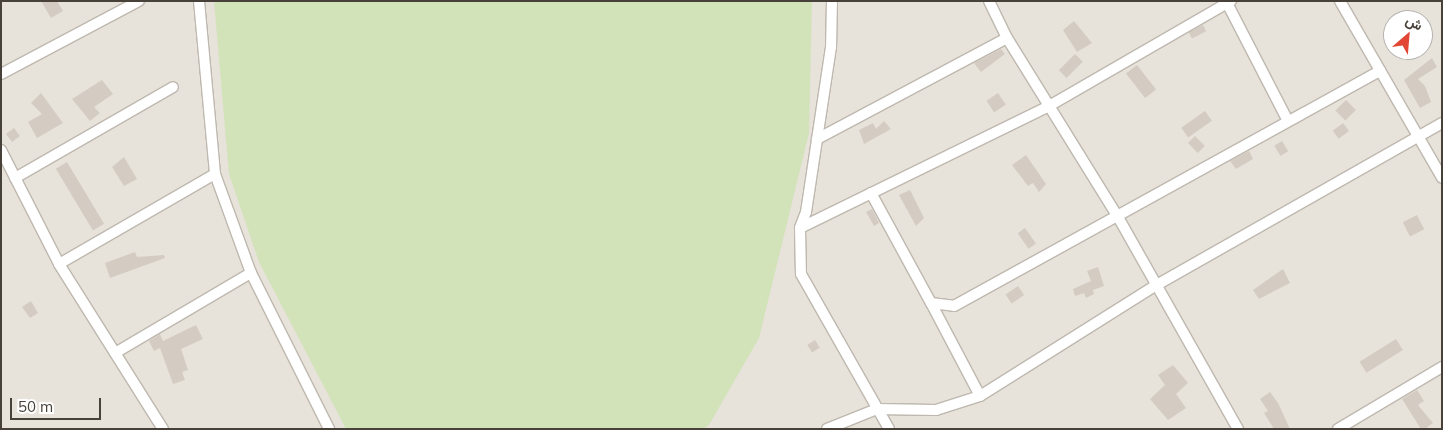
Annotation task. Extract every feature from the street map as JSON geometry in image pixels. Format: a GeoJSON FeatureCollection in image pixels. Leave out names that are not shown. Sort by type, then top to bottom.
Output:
{"type":"FeatureCollection","features":[{"type":"Feature","properties":{"kind":"street"},"geometry":{"type":"LineString","coordinates":[[1,74],[139,1]]}},
{"type":"Feature","properties":{"kind":"street"},"geometry":{"type":"LineString","coordinates":[[199,1],[215,174],[252,273],[329,429]]}},
{"type":"Feature","properties":{"kind":"street"},"geometry":{"type":"LineString","coordinates":[[832,1],[831,48],[806,212],[800,228],[801,274],[889,429]]}},
{"type":"Feature","properties":{"kind":"street"},"geometry":{"type":"LineString","coordinates":[[992,2],[1007,38],[1118,217],[1238,429]]}},
{"type":"Feature","properties":{"kind":"street"},"geometry":{"type":"LineString","coordinates":[[800,228],[1049,106],[1228,2],[1288,121]]}},
{"type":"Feature","properties":{"kind":"street"},"geometry":{"type":"LineString","coordinates":[[1342,2],[1418,139],[1442,178]]}},
{"type":"Feature","properties":{"kind":"street"},"geometry":{"type":"LineString","coordinates":[[818,139],[1007,38]]}},
{"type":"Feature","properties":{"kind":"street"},"geometry":{"type":"LineString","coordinates":[[931,303],[954,306],[1380,71]]}},
{"type":"Feature","properties":{"kind":"street"},"geometry":{"type":"LineString","coordinates":[[15,178],[173,87]]}},
{"type":"Feature","properties":{"kind":"street"},"geometry":{"type":"LineString","coordinates":[[827,429],[877,409],[936,410],[980,396],[1156,286],[1418,139],[1442,123]]}},
{"type":"Feature","properties":{"kind":"street"},"geometry":{"type":"LineString","coordinates":[[1,150],[59,264],[162,429]]}},
{"type":"Feature","properties":{"kind":"street"},"geometry":{"type":"LineString","coordinates":[[59,264],[215,174]]}},
{"type":"Feature","properties":{"kind":"street"},"geometry":{"type":"LineString","coordinates":[[871,193],[980,396]]}},
{"type":"Feature","properties":{"kind":"street"},"geometry":{"type":"LineString","coordinates":[[115,353],[252,273]]}},
{"type":"Feature","properties":{"kind":"street"},"geometry":{"type":"LineString","coordinates":[[1338,429],[1442,367]]}},
{"type":"Feature","properties":{"kind":"shaded area"},"geometry":{"type":"Polygon","coordinates":[[[1,1],[1442,1],[1442,429],[1,429],[1,1]]]}},
{"type":"Feature","properties":{"kind":"green space"},"geometry":{"type":"Polygon","coordinates":[[[214,1],[812,1],[809,133],[759,338],[709,425],[703,429],[346,429],[259,262],[229,174],[214,1]]]}},
{"type":"Feature","properties":{"kind":"building"},"geometry":{"type":"Polygon","coordinates":[[[41,1],[57,1],[63,11],[51,18],[41,1]]]}},
{"type":"Feature","properties":{"kind":"building"},"geometry":{"type":"Polygon","coordinates":[[[1074,21],[1092,43],[1077,52],[1063,30],[1074,21]]]}},
{"type":"Feature","properties":{"kind":"building"},"geometry":{"type":"Polygon","coordinates":[[[1203,25],[1206,31],[1192,39],[1189,32],[1203,25]]]}},
{"type":"Feature","properties":{"kind":"building"},"geometry":{"type":"Polygon","coordinates":[[[1001,49],[1005,54],[981,72],[974,63],[1001,49]]]}},
{"type":"Feature","properties":{"kind":"building"},"geometry":{"type":"Polygon","coordinates":[[[1075,54],[1083,62],[1067,78],[1059,70],[1075,54]]]}},
{"type":"Feature","properties":{"kind":"building"},"geometry":{"type":"Polygon","coordinates":[[[1429,60],[1433,60],[1437,67],[1418,79],[1425,86],[1431,102],[1420,108],[1404,80],[1429,60]]]}},
{"type":"Feature","properties":{"kind":"building"},"geometry":{"type":"Polygon","coordinates":[[[1137,65],[1156,89],[1145,98],[1126,74],[1137,65]]]}},
{"type":"Feature","properties":{"kind":"building"},"geometry":{"type":"Polygon","coordinates":[[[102,80],[113,94],[94,107],[100,113],[90,121],[72,99],[102,80]]]}},
{"type":"Feature","properties":{"kind":"building"},"geometry":{"type":"Polygon","coordinates":[[[41,93],[63,123],[37,138],[28,122],[42,114],[31,103],[41,93]]]}},
{"type":"Feature","properties":{"kind":"building"},"geometry":{"type":"Polygon","coordinates":[[[998,93],[1006,105],[994,112],[986,101],[998,93]]]}},
{"type":"Feature","properties":{"kind":"building"},"geometry":{"type":"Polygon","coordinates":[[[1346,100],[1356,110],[1345,121],[1335,111],[1346,100]]]}},
{"type":"Feature","properties":{"kind":"building"},"geometry":{"type":"Polygon","coordinates":[[[1205,111],[1212,121],[1188,137],[1181,128],[1205,111]]]}},
{"type":"Feature","properties":{"kind":"building"},"geometry":{"type":"Polygon","coordinates":[[[884,121],[891,129],[864,144],[859,130],[873,123],[876,129],[884,121]]]}},
{"type":"Feature","properties":{"kind":"building"},"geometry":{"type":"Polygon","coordinates":[[[1343,123],[1349,131],[1339,139],[1333,131],[1343,123]]]}},
{"type":"Feature","properties":{"kind":"building"},"geometry":{"type":"Polygon","coordinates":[[[14,128],[20,136],[12,142],[6,134],[14,128]]]}},
{"type":"Feature","properties":{"kind":"building"},"geometry":{"type":"Polygon","coordinates":[[[1195,136],[1205,146],[1198,153],[1188,143],[1195,136]]]}},
{"type":"Feature","properties":{"kind":"building"},"geometry":{"type":"Polygon","coordinates":[[[1282,141],[1288,151],[1280,156],[1274,146],[1282,141]]]}},
{"type":"Feature","properties":{"kind":"building"},"geometry":{"type":"Polygon","coordinates":[[[1249,151],[1253,159],[1236,169],[1230,161],[1249,151]]]}},
{"type":"Feature","properties":{"kind":"building"},"geometry":{"type":"Polygon","coordinates":[[[1026,155],[1046,184],[1039,192],[1033,183],[1028,186],[1012,165],[1026,155]]]}},
{"type":"Feature","properties":{"kind":"building"},"geometry":{"type":"Polygon","coordinates":[[[124,157],[137,179],[124,186],[112,167],[124,157]]]}},
{"type":"Feature","properties":{"kind":"building"},"geometry":{"type":"Polygon","coordinates":[[[67,162],[104,224],[93,230],[56,169],[67,162]]]}},
{"type":"Feature","properties":{"kind":"building"},"geometry":{"type":"Polygon","coordinates":[[[910,190],[924,218],[916,226],[899,195],[910,190]]]}},
{"type":"Feature","properties":{"kind":"building"},"geometry":{"type":"Polygon","coordinates":[[[872,209],[879,223],[874,226],[866,212],[872,209]]]}},
{"type":"Feature","properties":{"kind":"building"},"geometry":{"type":"Polygon","coordinates":[[[1417,215],[1424,229],[1410,237],[1403,222],[1417,215]]]}},
{"type":"Feature","properties":{"kind":"building"},"geometry":{"type":"Polygon","coordinates":[[[1025,228],[1036,244],[1029,249],[1018,233],[1025,228]]]}},
{"type":"Feature","properties":{"kind":"building"},"geometry":{"type":"Polygon","coordinates":[[[135,252],[137,257],[164,255],[165,258],[110,278],[105,263],[135,252]]]}},
{"type":"Feature","properties":{"kind":"building"},"geometry":{"type":"Polygon","coordinates":[[[1098,267],[1104,286],[1093,290],[1094,294],[1086,298],[1084,293],[1075,296],[1073,289],[1091,281],[1087,271],[1098,267]]]}},
{"type":"Feature","properties":{"kind":"building"},"geometry":{"type":"Polygon","coordinates":[[[1283,269],[1290,283],[1259,299],[1253,290],[1283,269]]]}},
{"type":"Feature","properties":{"kind":"building"},"geometry":{"type":"Polygon","coordinates":[[[1018,286],[1024,295],[1012,304],[1006,294],[1018,286]]]}},
{"type":"Feature","properties":{"kind":"building"},"geometry":{"type":"Polygon","coordinates":[[[31,301],[38,313],[30,318],[22,307],[31,301]]]}},
{"type":"Feature","properties":{"kind":"building"},"geometry":{"type":"Polygon","coordinates":[[[196,325],[203,339],[181,349],[188,370],[182,372],[185,380],[173,384],[160,348],[154,351],[149,341],[160,334],[163,341],[196,325]]]}},
{"type":"Feature","properties":{"kind":"building"},"geometry":{"type":"Polygon","coordinates":[[[1396,339],[1403,350],[1366,373],[1360,362],[1396,339]]]}},
{"type":"Feature","properties":{"kind":"building"},"geometry":{"type":"Polygon","coordinates":[[[815,340],[820,348],[812,352],[807,345],[815,340]]]}},
{"type":"Feature","properties":{"kind":"building"},"geometry":{"type":"Polygon","coordinates":[[[1173,365],[1188,383],[1176,394],[1186,408],[1168,420],[1150,399],[1165,385],[1158,375],[1173,365]]]}},
{"type":"Feature","properties":{"kind":"building"},"geometry":{"type":"Polygon","coordinates":[[[1417,390],[1424,401],[1418,405],[1433,423],[1425,429],[1421,429],[1402,399],[1417,390]]]}},
{"type":"Feature","properties":{"kind":"building"},"geometry":{"type":"Polygon","coordinates":[[[1270,392],[1278,403],[1290,429],[1274,429],[1264,413],[1268,411],[1260,399],[1270,392]]]}}]}
